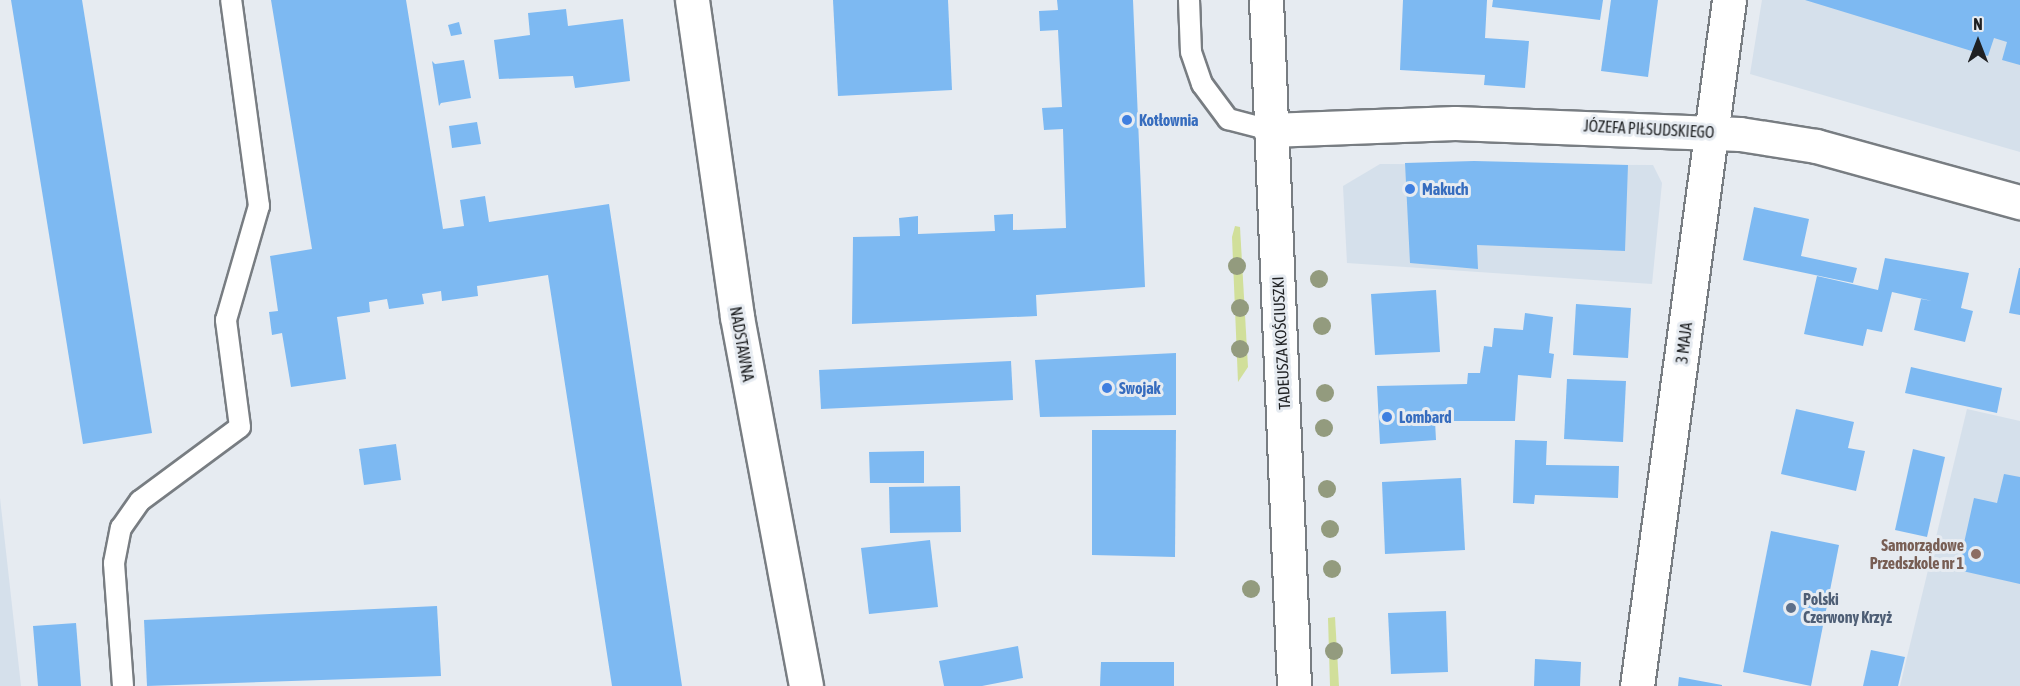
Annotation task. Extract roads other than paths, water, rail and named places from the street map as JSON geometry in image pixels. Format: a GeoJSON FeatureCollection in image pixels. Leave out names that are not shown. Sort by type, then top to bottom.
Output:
{"type":"FeatureCollection","features":[{"type":"Feature","properties":{"kind":"street","name":"NADSTAWNA"},"geometry":{"type":"LineString","coordinates":[[692,0],[737,316],[806,686]]}},
{"type":"Feature","properties":{"kind":"street","name":"TADEUSZA KOŚCIUSZKI"},"geometry":{"type":"LineString","coordinates":[[1266,0],[1294,686]]}},
{"type":"Feature","properties":{"kind":"street","name":"3 MAJA"},"geometry":{"type":"LineString","coordinates":[[1637,686],[1671,449],[1709,132],[1729,0]]}},
{"type":"Feature","properties":{"kind":"street","name":"JÓZEFA PIŁSUDSKIEGO"},"geometry":{"type":"LineString","coordinates":[[1270,130],[1455,123],[1709,132],[1816,146],[2020,202]]}},
{"type":"Feature","properties":{"kind":"lane"},"geometry":{"type":"LineString","coordinates":[[123,686],[114,563],[121,528],[140,501],[240,427],[226,320],[259,206],[231,0]]}},
{"type":"Feature","properties":{"kind":"lane"},"geometry":{"type":"LineString","coordinates":[[1189,0],[1191,52],[1202,84],[1228,119],[1270,130]]}},
{"type":"Feature","properties":{"kind":"place","name":"Kotłownia"},"geometry":{"type":"Point","coordinates":[1127,120]}},
{"type":"Feature","properties":{"kind":"place","name":"Makuch"},"geometry":{"type":"Point","coordinates":[1410,189]}},
{"type":"Feature","properties":{"kind":"place","name":"Swojak"},"geometry":{"type":"Point","coordinates":[1107,388]}},
{"type":"Feature","properties":{"kind":"place","name":"Lombard"},"geometry":{"type":"Point","coordinates":[1387,417]}},
{"type":"Feature","properties":{"kind":"place","name":"Samorządowe Przedszkole nr 1"},"geometry":{"type":"Point","coordinates":[1976,554]}},
{"type":"Feature","properties":{"kind":"place","name":"Polski Czerwony Krzyż"},"geometry":{"type":"Point","coordinates":[1791,608]}}]}
